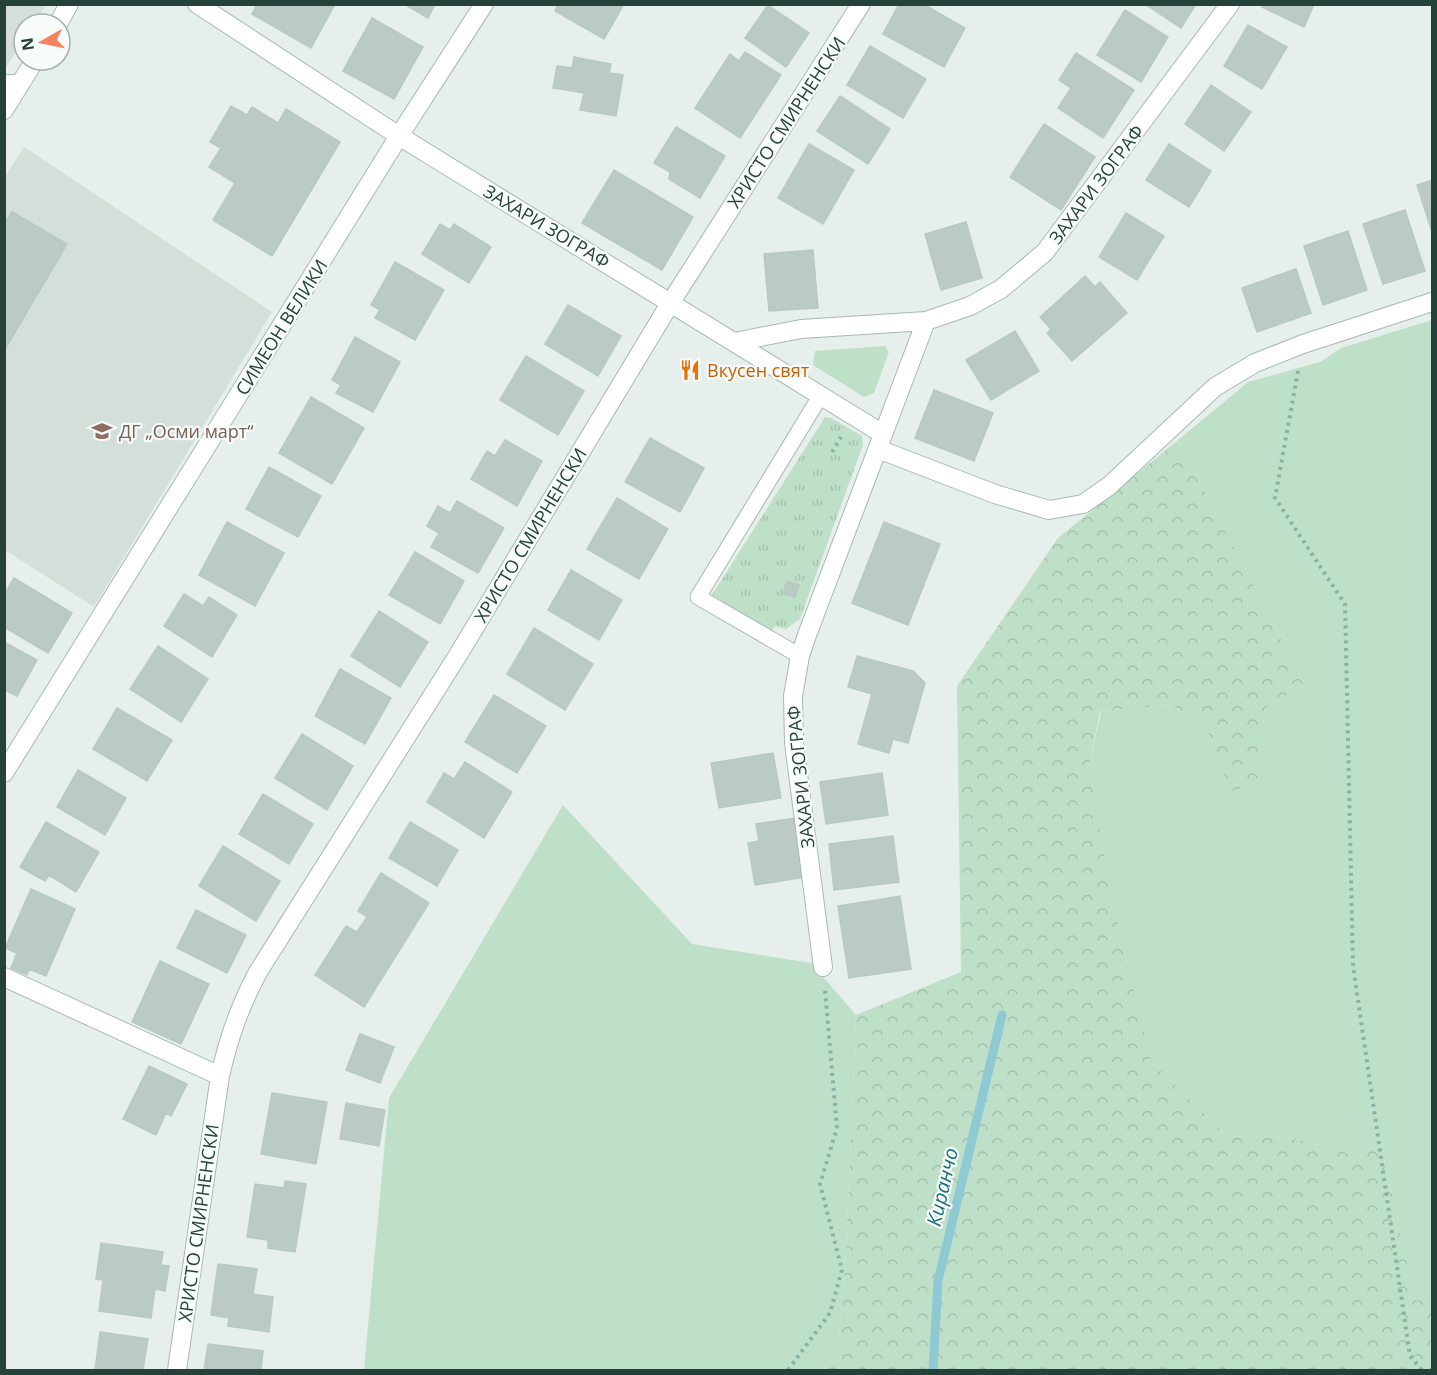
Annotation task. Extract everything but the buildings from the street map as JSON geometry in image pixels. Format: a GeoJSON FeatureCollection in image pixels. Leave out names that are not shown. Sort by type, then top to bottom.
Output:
{"type":"FeatureCollection","features":[{"type":"Feature","properties":{"kind":"street","name":"ЗАХАРИ ЗОГРАФ"},"geometry":{"type":"LineString","coordinates":[[197,4],[399,136],[735,342],[801,329],[926,321],[970,306],[1001,289],[1045,252],[1230,4]]}},
{"type":"Feature","properties":{"kind":"street","name":"СИМЕОН ВЕЛИКИ"},"geometry":{"type":"LineString","coordinates":[[4,773],[399,136],[484,4]]}},
{"type":"Feature","properties":{"kind":"street","name":"ХРИСТО СМИРНЕНСКИ"},"geometry":{"type":"LineString","coordinates":[[177,1371],[220,1076],[229,1036],[244,998],[258,972],[458,655],[671,302],[861,4]]}},
{"type":"Feature","properties":{"kind":"street"},"geometry":{"type":"LineString","coordinates":[[4,110],[13,82]]}},
{"type":"Feature","properties":{"kind":"street"},"geometry":{"type":"LineString","coordinates":[[735,342],[821,395],[881,442],[995,494],[1049,510],[1083,504],[1108,486],[1215,387],[1255,363],[1303,344],[1432,302]]}},
{"type":"Feature","properties":{"kind":"street","name":"ЗАХАРИ ЗОГРАФ"},"geometry":{"type":"LineString","coordinates":[[823,967],[794,743],[793,696],[800,656],[926,321]]}},
{"type":"Feature","properties":{"kind":"street"},"geometry":{"type":"LineString","coordinates":[[4,977],[220,1076]]}},
{"type":"Feature","properties":{"kind":"lane"},"geometry":{"type":"LineString","coordinates":[[800,656],[698,597],[821,395]]}},
{"type":"Feature","properties":{"kind":"path"},"geometry":{"type":"LineString","coordinates":[[1303,344],[1275,498],[1344,604],[1353,966],[1410,1356],[1422,1371]]}},
{"type":"Feature","properties":{"kind":"path"},"geometry":{"type":"LineString","coordinates":[[788,1371],[830,1313],[842,1270],[820,1184],[837,1128],[823,967]]}},
{"type":"Feature","properties":{"kind":"shaded area"},"geometry":{"type":"Polygon","coordinates":[[[5,4],[46,5],[41,12],[12,12],[12,58],[5,69],[5,4]]]}},
{"type":"Feature","properties":{"kind":"shaded area","name":"ДГ „Осми март“"},"geometry":{"type":"Polygon","coordinates":[[[24,147],[272,312],[94,607],[5,550],[4,178],[24,147]]]}},
{"type":"Feature","properties":{"kind":"green space"},"geometry":{"type":"Polygon","coordinates":[[[1432,320],[1432,1293],[1416,1301],[1381,1146],[1351,1154],[1292,1138],[1227,1136],[1151,1061],[1112,904],[1089,767],[1101,711],[1171,705],[1205,725],[1230,792],[1257,782],[1265,708],[1305,685],[1178,440],[1248,382],[1320,362],[1341,348],[1432,320]]]}},
{"type":"Feature","properties":{"kind":"green space"},"geometry":{"type":"Polygon","coordinates":[[[885,346],[889,352],[874,393],[864,397],[813,365],[815,351],[885,346]]]}},
{"type":"Feature","properties":{"kind":"green space"},"geometry":{"type":"Polygon","coordinates":[[[825,417],[831,418],[862,436],[863,445],[800,619],[786,629],[775,626],[772,631],[712,595],[825,417]]]}},
{"type":"Feature","properties":{"kind":"green space"},"geometry":{"type":"Polygon","coordinates":[[[1178,440],[1305,685],[1265,708],[1257,783],[1230,792],[1205,725],[1171,705],[1100,711],[1089,767],[1113,904],[1151,1061],[1227,1136],[1292,1138],[1351,1154],[1381,1146],[1416,1301],[1432,1293],[1432,1370],[825,1370],[838,1350],[846,1250],[856,1015],[961,972],[957,686],[1058,538],[1178,440]]]}},
{"type":"Feature","properties":{"kind":"green space"},"geometry":{"type":"Polygon","coordinates":[[[563,805],[692,944],[811,963],[856,1015],[846,1250],[838,1351],[825,1370],[364,1370],[389,1098],[563,805]]]}},
{"type":"Feature","properties":{"kind":"waterway","name":"Киранчо"},"geometry":{"type":"LineString","coordinates":[[933,1370],[938,1281],[1002,1015]]}},
{"type":"Feature","properties":{"kind":"place","name":"Вкусен свят"},"geometry":{"type":"Point","coordinates":[690,370]}},
{"type":"Feature","properties":{"kind":"place","name":"ДГ „Осми март“"},"geometry":{"type":"Point","coordinates":[102,431]}}]}
